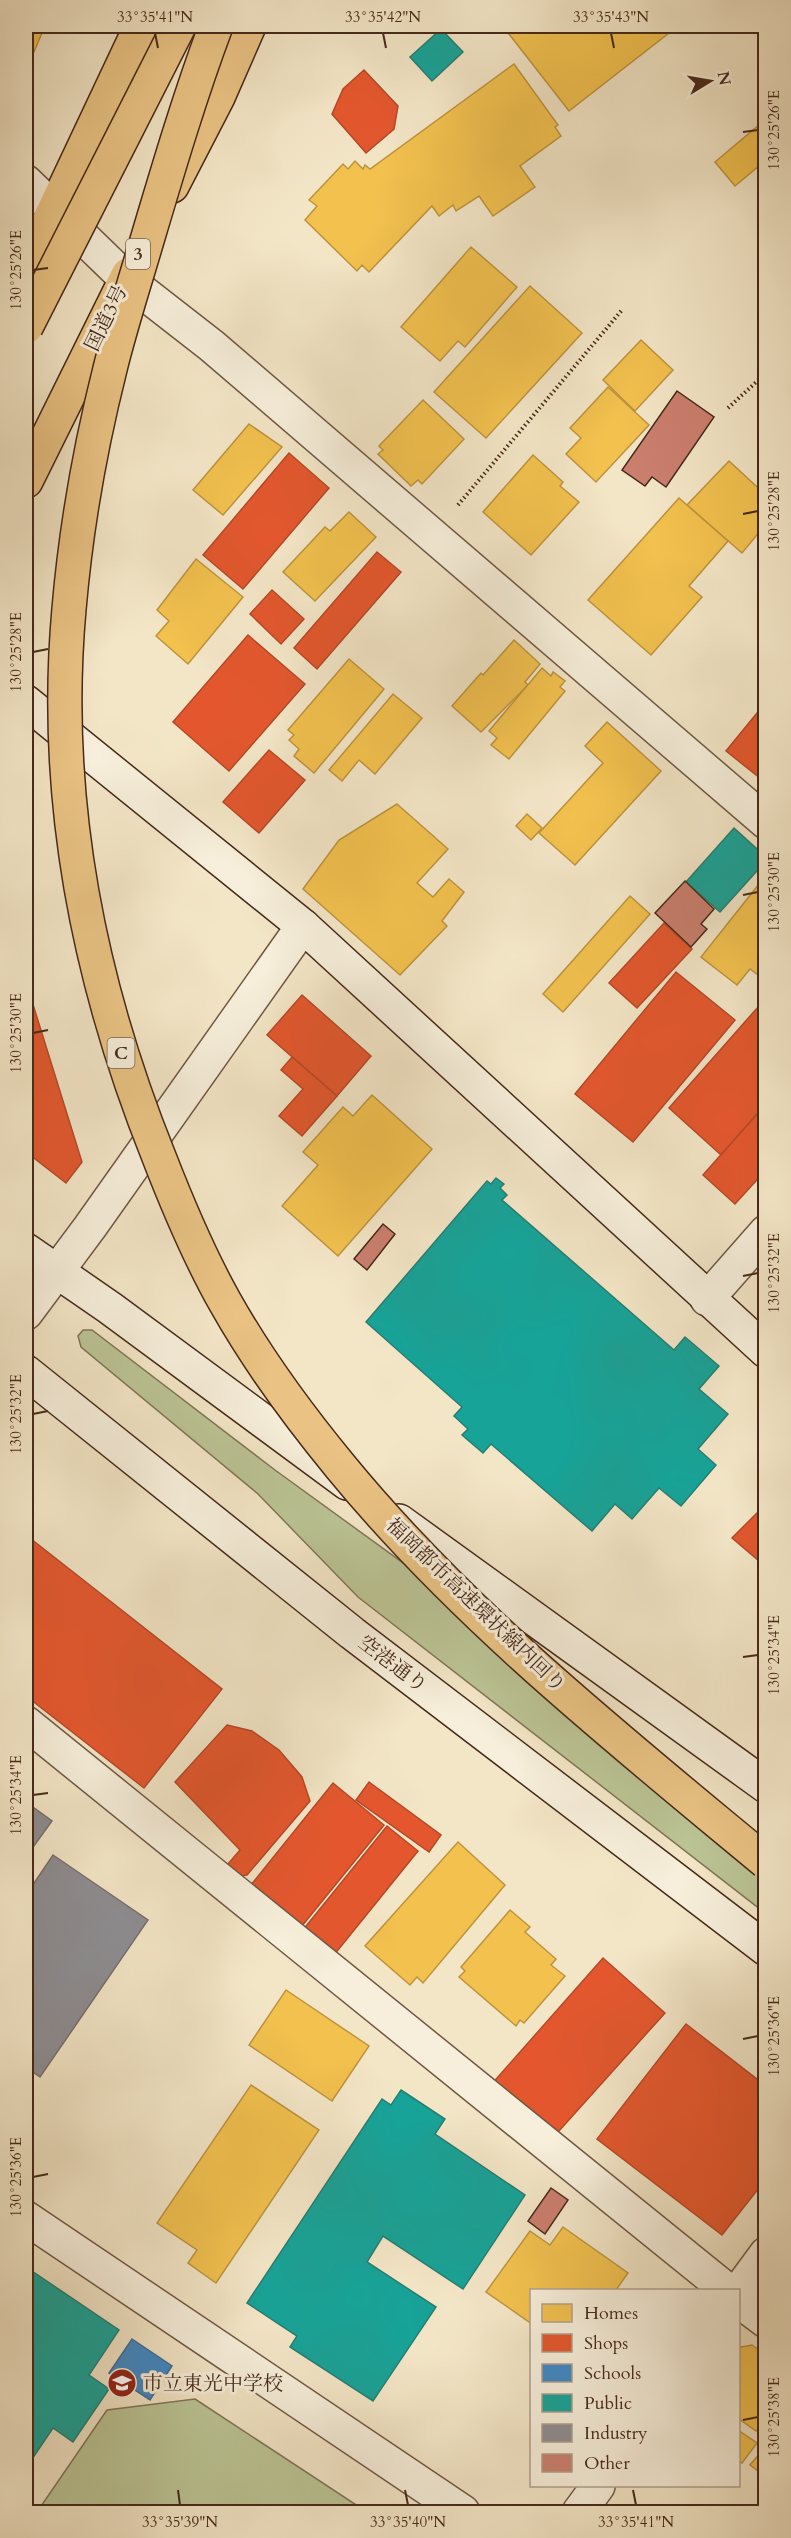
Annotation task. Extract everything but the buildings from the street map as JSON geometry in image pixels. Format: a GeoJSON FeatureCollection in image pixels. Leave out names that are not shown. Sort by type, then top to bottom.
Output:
{"type":"FeatureCollection","features":[{"type":"Feature","properties":{"kind":"highway"},"geometry":{"type":"LineString","coordinates":[[26,270],[52,209],[141,26]]}},
{"type":"Feature","properties":{"kind":"highway"},"geometry":{"type":"LineString","coordinates":[[26,290],[164,26]]}},
{"type":"Feature","properties":{"kind":"highway"},"geometry":{"type":"LineString","coordinates":[[26,327],[179,26]]}},
{"type":"Feature","properties":{"kind":"highway","name":"福岡都市高速環状線内回り"},"geometry":{"type":"LineString","coordinates":[[216,26],[171,159],[110,368],[83,496],[68,612],[65,715],[68,798],[79,875],[102,991],[137,1102],[178,1206],[225,1302],[274,1379],[333,1457],[400,1535],[473,1607],[659,1773],[765,1862]]}},
{"type":"Feature","properties":{"kind":"highway","name":"C"},"geometry":{"type":"LineString","coordinates":[[230,26],[181,162],[117,368],[89,501],[77,607],[73,713],[76,796],[86,875],[110,990],[143,1099],[185,1204],[231,1298],[282,1375],[346,1459],[405,1530],[530,1652],[765,1854]]}},
{"type":"Feature","properties":{"kind":"highway","name":"国道3号"},"geometry":{"type":"LineString","coordinates":[[26,481],[218,97],[249,26]]}},
{"type":"Feature","properties":{"kind":"street"},"geometry":{"type":"LineString","coordinates":[[26,182],[126,279],[212,346],[765,822]]}},
{"type":"Feature","properties":{"kind":"street"},"geometry":{"type":"LineString","coordinates":[[26,702],[303,926],[765,1351]]}},
{"type":"Feature","properties":{"kind":"street"},"geometry":{"type":"LineString","coordinates":[[26,1313],[90,1227],[303,926]]}},
{"type":"Feature","properties":{"kind":"street"},"geometry":{"type":"LineString","coordinates":[[707,1299],[765,1232]]}},
{"type":"Feature","properties":{"kind":"street"},"geometry":{"type":"LineString","coordinates":[[26,1250],[110,1308],[765,1786]]}},
{"type":"Feature","properties":{"kind":"street","name":"空港通り"},"geometry":{"type":"LineString","coordinates":[[26,1372],[343,1626],[765,1950]]}},
{"type":"Feature","properties":{"kind":"street"},"geometry":{"type":"LineString","coordinates":[[26,1723],[726,2289]]}},
{"type":"Feature","properties":{"kind":"street"},"geometry":{"type":"LineString","coordinates":[[26,2218],[463,2512]]}},
{"type":"Feature","properties":{"kind":"street"},"geometry":{"type":"LineString","coordinates":[[740,2289],[765,2254]]}},
{"type":"Feature","properties":{"kind":"street"},"geometry":{"type":"LineString","coordinates":[[740,2302],[765,2321]]}},
{"type":"Feature","properties":{"kind":"street"},"geometry":{"type":"LineString","coordinates":[[579,2512],[597,2487]]}},
{"type":"Feature","properties":{"kind":"path"},"geometry":{"type":"LineString","coordinates":[[432,535],[622,310]]}},
{"type":"Feature","properties":{"kind":"path"},"geometry":{"type":"LineString","coordinates":[[728,408],[765,373]]}},
{"type":"Feature","properties":{"kind":"green space"},"geometry":{"type":"Polygon","coordinates":[[[83,1330],[92,1330],[275,1470],[563,1679],[765,1850],[765,1913],[358,1597],[258,1494],[81,1347],[78,1336],[83,1330]]]}},
{"type":"Feature","properties":{"kind":"green space"},"geometry":{"type":"Polygon","coordinates":[[[195,2399],[367,2512],[37,2512],[107,2410],[195,2399]]]}},
{"type":"Feature","properties":{"kind":"place","name":"市立東光中学校"},"geometry":{"type":"Point","coordinates":[122,2383]}}]}
